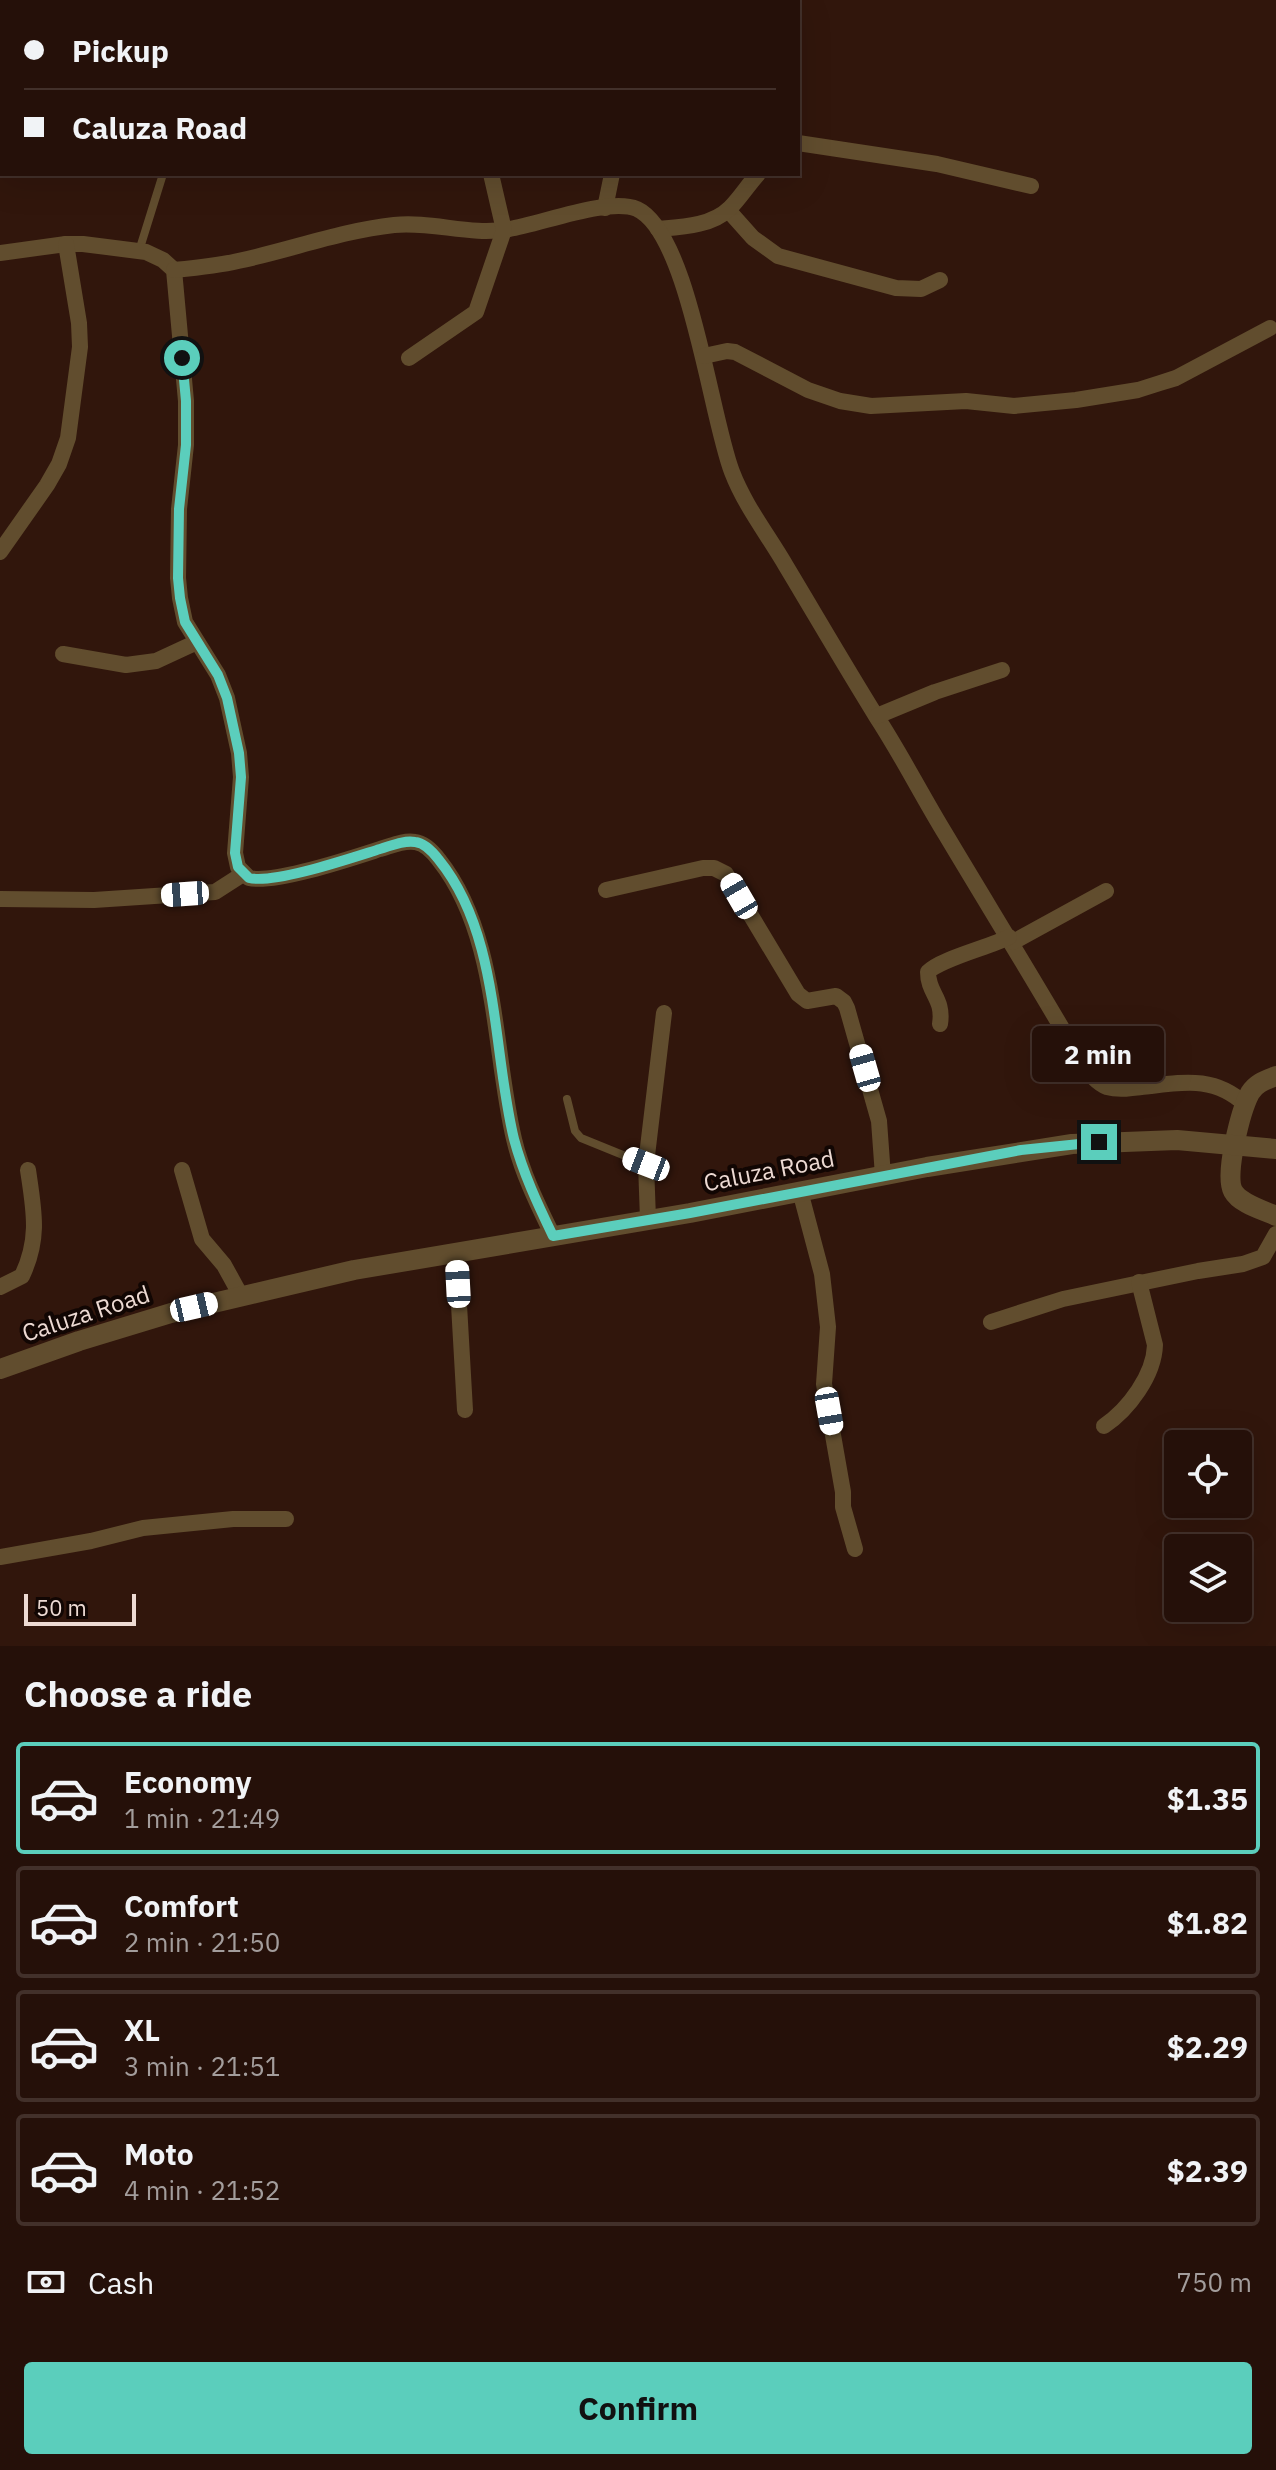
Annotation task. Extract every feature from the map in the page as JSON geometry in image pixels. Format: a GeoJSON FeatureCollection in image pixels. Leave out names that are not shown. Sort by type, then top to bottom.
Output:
{"type":"FeatureCollection","features":[{"type":"Feature","properties":{"kind":"street"},"geometry":{"type":"LineString","coordinates":[[800,143],[937,164],[1031,186]]}},
{"type":"Feature","properties":{"kind":"street"},"geometry":{"type":"LineString","coordinates":[[409,358],[476,312],[504,230],[491,176]]}},
{"type":"Feature","properties":{"kind":"street"},"geometry":{"type":"LineString","coordinates":[[605,208],[612,176]]}},
{"type":"Feature","properties":{"kind":"street"},"geometry":{"type":"LineString","coordinates":[[658,229],[696,225],[728,210],[756,176]]}},
{"type":"Feature","properties":{"kind":"street"},"geometry":{"type":"LineString","coordinates":[[0,253],[66,244],[139,251],[156,256],[174,270],[240,261],[355,230],[383,226],[419,223],[455,229],[504,230],[563,215],[632,207],[651,219],[668,249],[689,304],[726,453],[737,484],[1084,1066],[1105,1086],[1216,1085],[1228,1090],[1246,1105]]}},
{"type":"Feature","properties":{"kind":"street"},"geometry":{"type":"LineString","coordinates":[[728,210],[753,238],[778,256],[896,288],[921,289],[940,280]]}},
{"type":"Feature","properties":{"kind":"street"},"geometry":{"type":"LineString","coordinates":[[0,552],[47,485],[68,438],[80,347],[66,244]]}},
{"type":"Feature","properties":{"kind":"street"},"geometry":{"type":"LineString","coordinates":[[174,270],[186,401],[178,578],[185,622],[218,675],[234,729],[241,777],[235,853],[238,867],[249,878],[265,880],[414,841],[424,844],[435,855],[466,904],[477,934],[489,984],[515,1142],[539,1208],[553,1236]]}},
{"type":"Feature","properties":{"kind":"street"},"geometry":{"type":"LineString","coordinates":[[704,356],[735,352],[808,390],[840,401],[871,406],[966,401],[1014,406],[1138,390],[1176,378],[1270,328]]}},
{"type":"Feature","properties":{"kind":"street"},"geometry":{"type":"LineString","coordinates":[[63,654],[126,665],[156,661],[197,642]]}},
{"type":"Feature","properties":{"kind":"street"},"geometry":{"type":"LineString","coordinates":[[877,716],[935,692],[1002,670]]}},
{"type":"Feature","properties":{"kind":"street"},"geometry":{"type":"LineString","coordinates":[[606,890],[703,868],[714,868],[726,874],[798,994],[807,1001],[836,996],[844,1002],[879,1121],[883,1176]]}},
{"type":"Feature","properties":{"kind":"street"},"geometry":{"type":"LineString","coordinates":[[0,899],[94,900],[215,892],[243,874]]}},
{"type":"Feature","properties":{"kind":"street"},"geometry":{"type":"LineString","coordinates":[[940,1024],[940,1003],[928,980],[928,972],[937,965],[1011,940],[1106,891]]}},
{"type":"Feature","properties":{"kind":"street"},"geometry":{"type":"LineString","coordinates":[[648,1219],[646,1164],[664,1013]]}},
{"type":"Feature","properties":{"kind":"street"},"geometry":{"type":"LineString","coordinates":[[1276,1076],[1258,1084],[1251,1092],[1230,1170],[1231,1189],[1237,1197],[1276,1216]]}},
{"type":"Feature","properties":{"kind":"street","name":"Caluza Road"},"geometry":{"type":"LineString","coordinates":[[0,1369],[155,1318],[354,1270],[1021,1150],[1072,1144],[1177,1140],[1276,1149]]}},
{"type":"Feature","properties":{"kind":"street"},"geometry":{"type":"LineString","coordinates":[[0,1287],[22,1276],[32,1255],[34,1214],[28,1170]]}},
{"type":"Feature","properties":{"kind":"street"},"geometry":{"type":"LineString","coordinates":[[182,1170],[202,1239],[224,1265],[241,1296]]}},
{"type":"Feature","properties":{"kind":"street"},"geometry":{"type":"LineString","coordinates":[[800,1191],[822,1274],[828,1327],[824,1384],[843,1507],[855,1549]]}},
{"type":"Feature","properties":{"kind":"street"},"geometry":{"type":"LineString","coordinates":[[991,1322],[1063,1299],[1243,1264],[1263,1257],[1276,1234]]}},
{"type":"Feature","properties":{"kind":"street"},"geometry":{"type":"LineString","coordinates":[[456,1252],[465,1410]]}},
{"type":"Feature","properties":{"kind":"street"},"geometry":{"type":"LineString","coordinates":[[1104,1426],[1138,1392],[1154,1355],[1155,1345],[1139,1282]]}},
{"type":"Feature","properties":{"kind":"street"},"geometry":{"type":"LineString","coordinates":[[0,1557],[91,1541],[143,1528],[233,1519],[286,1519]]}},
{"type":"Feature","properties":{"kind":"lane"},"geometry":{"type":"LineString","coordinates":[[139,251],[162,176]]}},
{"type":"Feature","properties":{"kind":"lane"},"geometry":{"type":"LineString","coordinates":[[567,1099],[575,1131],[581,1138],[646,1164]]}},
{"type":"Feature","properties":{"kind":"route"},"geometry":{"type":"LineString","coordinates":[[182,358],[186,445],[179,509],[180,598],[185,622],[218,675],[234,729],[241,777],[235,853],[238,867],[249,878],[265,880],[414,841],[424,844],[435,855],[466,904],[477,934],[489,984],[515,1142],[539,1208],[553,1236],[1021,1150],[1099,1142]]}}]}
